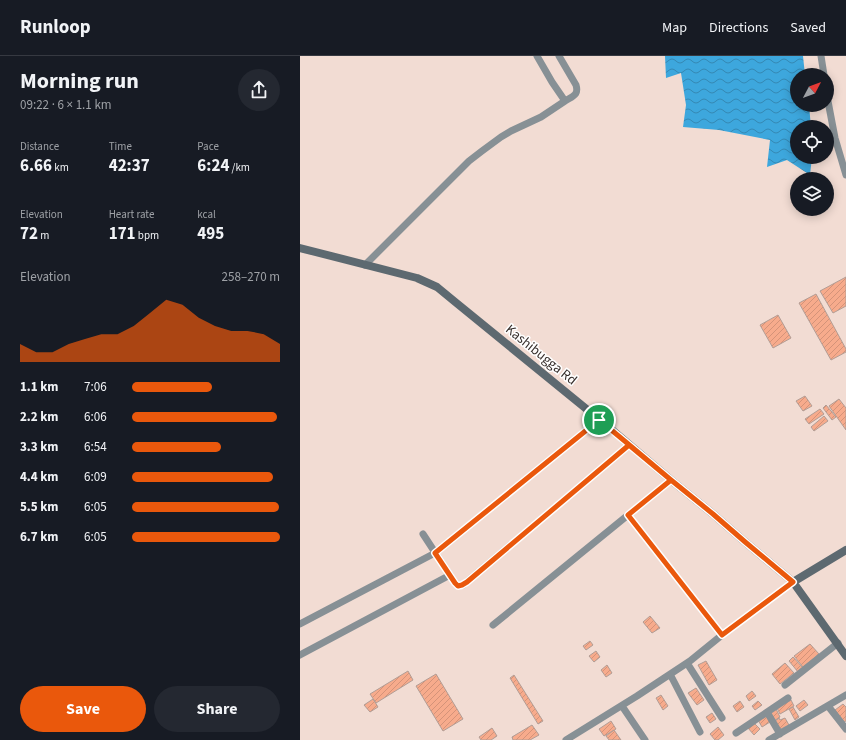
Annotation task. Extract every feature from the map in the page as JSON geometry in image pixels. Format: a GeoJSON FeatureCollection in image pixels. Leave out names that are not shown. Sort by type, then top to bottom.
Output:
{"type":"FeatureCollection","features":[{"type":"Feature","properties":{"kind":"main road","name":"Kashibugga Rd"},"geometry":{"type":"LineString","coordinates":[[300,248],[417,278],[437,288],[713,514],[793,582],[846,656]]}},
{"type":"Feature","properties":{"kind":"main road"},"geometry":{"type":"LineString","coordinates":[[793,582],[846,550]]}},
{"type":"Feature","properties":{"kind":"street"},"geometry":{"type":"LineString","coordinates":[[537,56],[552,82],[566,101]]}},
{"type":"Feature","properties":{"kind":"street"},"geometry":{"type":"LineString","coordinates":[[366,265],[469,161],[501,137],[541,117],[577,93],[578,89],[559,56]]}},
{"type":"Feature","properties":{"kind":"street"},"geometry":{"type":"LineString","coordinates":[[821,56],[823,68]]}},
{"type":"Feature","properties":{"kind":"street"},"geometry":{"type":"LineString","coordinates":[[830,112],[835,138],[846,175]]}},
{"type":"Feature","properties":{"kind":"street"},"geometry":{"type":"LineString","coordinates":[[300,624],[435,553],[599,420]]}},
{"type":"Feature","properties":{"kind":"street"},"geometry":{"type":"LineString","coordinates":[[423,534],[455,583],[458,586],[462,585],[629,445]]}},
{"type":"Feature","properties":{"kind":"street"},"geometry":{"type":"LineString","coordinates":[[493,625],[671,480]]}},
{"type":"Feature","properties":{"kind":"street"},"geometry":{"type":"LineString","coordinates":[[628,515],[722,635]]}},
{"type":"Feature","properties":{"kind":"street"},"geometry":{"type":"LineString","coordinates":[[300,655],[450,575]]}},
{"type":"Feature","properties":{"kind":"street"},"geometry":{"type":"LineString","coordinates":[[566,740],[622,706],[687,663],[793,582]]}},
{"type":"Feature","properties":{"kind":"street"},"geometry":{"type":"LineString","coordinates":[[785,685],[838,643]]}},
{"type":"Feature","properties":{"kind":"street"},"geometry":{"type":"LineString","coordinates":[[687,663],[722,718]]}},
{"type":"Feature","properties":{"kind":"street"},"geometry":{"type":"LineString","coordinates":[[670,674],[700,732]]}},
{"type":"Feature","properties":{"kind":"street"},"geometry":{"type":"LineString","coordinates":[[769,740],[846,695]]}},
{"type":"Feature","properties":{"kind":"street"},"geometry":{"type":"LineString","coordinates":[[736,733],[788,698]]}},
{"type":"Feature","properties":{"kind":"street"},"geometry":{"type":"LineString","coordinates":[[622,706],[645,740]]}},
{"type":"Feature","properties":{"kind":"street"},"geometry":{"type":"LineString","coordinates":[[828,706],[846,729]]}},
{"type":"Feature","properties":{"kind":"street"},"geometry":{"type":"LineString","coordinates":[[767,712],[780,734]]}},
{"type":"Feature","properties":{"kind":"water"},"geometry":{"type":"Polygon","coordinates":[[[665,56],[803,56],[804,68],[790,68],[790,112],[810,112],[810,120],[790,120],[790,162],[787,160],[767,167],[770,140],[719,130],[683,127],[686,105],[681,73],[666,78],[665,56]]]}},
{"type":"Feature","properties":{"kind":"water"},"geometry":{"type":"Polygon","coordinates":[[[793,164],[811,164],[810,172],[805,172],[793,164]]]}},
{"type":"Feature","properties":{"kind":"building"},"geometry":{"type":"Polygon","coordinates":[[[846,277],[846,306],[833,313],[820,291],[846,277]]]}},
{"type":"Feature","properties":{"kind":"building"},"geometry":{"type":"Polygon","coordinates":[[[816,294],[846,349],[846,352],[831,360],[799,303],[816,294]]]}},
{"type":"Feature","properties":{"kind":"building"},"geometry":{"type":"Polygon","coordinates":[[[778,315],[791,338],[773,348],[760,325],[778,315]]]}},
{"type":"Feature","properties":{"kind":"building"},"geometry":{"type":"Polygon","coordinates":[[[805,396],[812,406],[803,411],[796,401],[805,396]]]}},
{"type":"Feature","properties":{"kind":"building"},"geometry":{"type":"Polygon","coordinates":[[[839,399],[846,408],[846,430],[829,406],[839,399]]]}},
{"type":"Feature","properties":{"kind":"building"},"geometry":{"type":"Polygon","coordinates":[[[826,405],[836,417],[832,420],[823,408],[826,405]]]}},
{"type":"Feature","properties":{"kind":"building"},"geometry":{"type":"Polygon","coordinates":[[[820,409],[824,414],[809,424],[805,419],[820,409]]]}},
{"type":"Feature","properties":{"kind":"building"},"geometry":{"type":"Polygon","coordinates":[[[824,416],[828,421],[814,431],[811,427],[824,416]]]}},
{"type":"Feature","properties":{"kind":"building"},"geometry":{"type":"Polygon","coordinates":[[[650,616],[660,628],[652,633],[643,622],[650,616]]]}},
{"type":"Feature","properties":{"kind":"building"},"geometry":{"type":"Polygon","coordinates":[[[590,641],[593,645],[586,650],[583,646],[590,641]]]}},
{"type":"Feature","properties":{"kind":"building"},"geometry":{"type":"Polygon","coordinates":[[[810,644],[819,654],[803,667],[794,656],[810,644]]]}},
{"type":"Feature","properties":{"kind":"building"},"geometry":{"type":"Polygon","coordinates":[[[596,651],[600,657],[594,662],[589,656],[596,651]]]}},
{"type":"Feature","properties":{"kind":"building"},"geometry":{"type":"Polygon","coordinates":[[[793,657],[803,668],[798,672],[789,661],[793,657]]]}},
{"type":"Feature","properties":{"kind":"building"},"geometry":{"type":"Polygon","coordinates":[[[706,661],[717,680],[709,685],[698,665],[706,661]]]}},
{"type":"Feature","properties":{"kind":"building"},"geometry":{"type":"Polygon","coordinates":[[[785,663],[794,673],[780,684],[772,674],[785,663]]]}},
{"type":"Feature","properties":{"kind":"building"},"geometry":{"type":"Polygon","coordinates":[[[607,665],[612,673],[606,677],[601,670],[607,665]]]}},
{"type":"Feature","properties":{"kind":"building"},"geometry":{"type":"Polygon","coordinates":[[[408,671],[413,680],[376,703],[370,694],[408,671]]]}},
{"type":"Feature","properties":{"kind":"building"},"geometry":{"type":"Polygon","coordinates":[[[436,674],[463,719],[443,731],[416,686],[436,674]]]}},
{"type":"Feature","properties":{"kind":"building"},"geometry":{"type":"Polygon","coordinates":[[[514,675],[543,721],[538,724],[510,678],[514,675]]]}},
{"type":"Feature","properties":{"kind":"building"},"geometry":{"type":"Polygon","coordinates":[[[696,688],[704,700],[697,705],[688,693],[696,688]]]}},
{"type":"Feature","properties":{"kind":"building"},"geometry":{"type":"Polygon","coordinates":[[[752,691],[756,696],[749,701],[746,696],[752,691]]]}},
{"type":"Feature","properties":{"kind":"building"},"geometry":{"type":"Polygon","coordinates":[[[661,695],[668,706],[663,710],[656,698],[661,695]]]}},
{"type":"Feature","properties":{"kind":"building"},"geometry":{"type":"Polygon","coordinates":[[[373,699],[378,707],[370,712],[364,705],[373,699]]]}},
{"type":"Feature","properties":{"kind":"building"},"geometry":{"type":"Polygon","coordinates":[[[791,700],[794,706],[780,714],[777,708],[791,700]]]}},
{"type":"Feature","properties":{"kind":"building"},"geometry":{"type":"Polygon","coordinates":[[[804,700],[808,705],[800,711],[796,706],[804,700]]]}},
{"type":"Feature","properties":{"kind":"building"},"geometry":{"type":"Polygon","coordinates":[[[740,701],[744,707],[737,712],[733,706],[740,701]]]}},
{"type":"Feature","properties":{"kind":"building"},"geometry":{"type":"Polygon","coordinates":[[[758,701],[762,705],[755,710],[752,706],[758,701]]]}},
{"type":"Feature","properties":{"kind":"building"},"geometry":{"type":"Polygon","coordinates":[[[843,704],[846,707],[846,721],[844,722],[835,710],[843,704]]]}},
{"type":"Feature","properties":{"kind":"building"},"geometry":{"type":"Polygon","coordinates":[[[793,707],[799,717],[795,720],[789,709],[793,707]]]}},
{"type":"Feature","properties":{"kind":"building"},"geometry":{"type":"Polygon","coordinates":[[[776,709],[780,717],[774,721],[769,713],[776,709]]]}},
{"type":"Feature","properties":{"kind":"building"},"geometry":{"type":"Polygon","coordinates":[[[712,713],[716,719],[710,723],[706,717],[712,713]]]}},
{"type":"Feature","properties":{"kind":"building"},"geometry":{"type":"Polygon","coordinates":[[[766,715],[770,722],[762,727],[758,720],[766,715]]]}},
{"type":"Feature","properties":{"kind":"building"},"geometry":{"type":"Polygon","coordinates":[[[779,718],[780,720],[785,718],[789,725],[779,730],[774,722],[779,718]]]}},
{"type":"Feature","properties":{"kind":"building"},"geometry":{"type":"Polygon","coordinates":[[[611,721],[616,729],[604,736],[599,729],[611,721]]]}},
{"type":"Feature","properties":{"kind":"building"},"geometry":{"type":"Polygon","coordinates":[[[754,723],[760,729],[754,735],[748,728],[754,723]]]}},
{"type":"Feature","properties":{"kind":"building"},"geometry":{"type":"Polygon","coordinates":[[[532,725],[539,735],[530,740],[513,740],[512,737],[532,725]]]}},
{"type":"Feature","properties":{"kind":"building"},"geometry":{"type":"Polygon","coordinates":[[[718,727],[724,735],[718,740],[715,740],[710,734],[718,727]]]}},
{"type":"Feature","properties":{"kind":"building"},"geometry":{"type":"Polygon","coordinates":[[[492,728],[497,736],[491,740],[481,740],[479,737],[492,728]]]}},
{"type":"Feature","properties":{"kind":"building"},"geometry":{"type":"Polygon","coordinates":[[[614,730],[621,740],[609,740],[606,736],[614,730]]]}},
{"type":"Feature","properties":{"kind":"route"},"geometry":{"type":"LineString","coordinates":[[599,420],[435,553],[458,586],[467,582],[629,445],[688,493],[793,582],[722,635],[628,515],[671,480],[629,445],[611,429],[599,420]]}}]}
